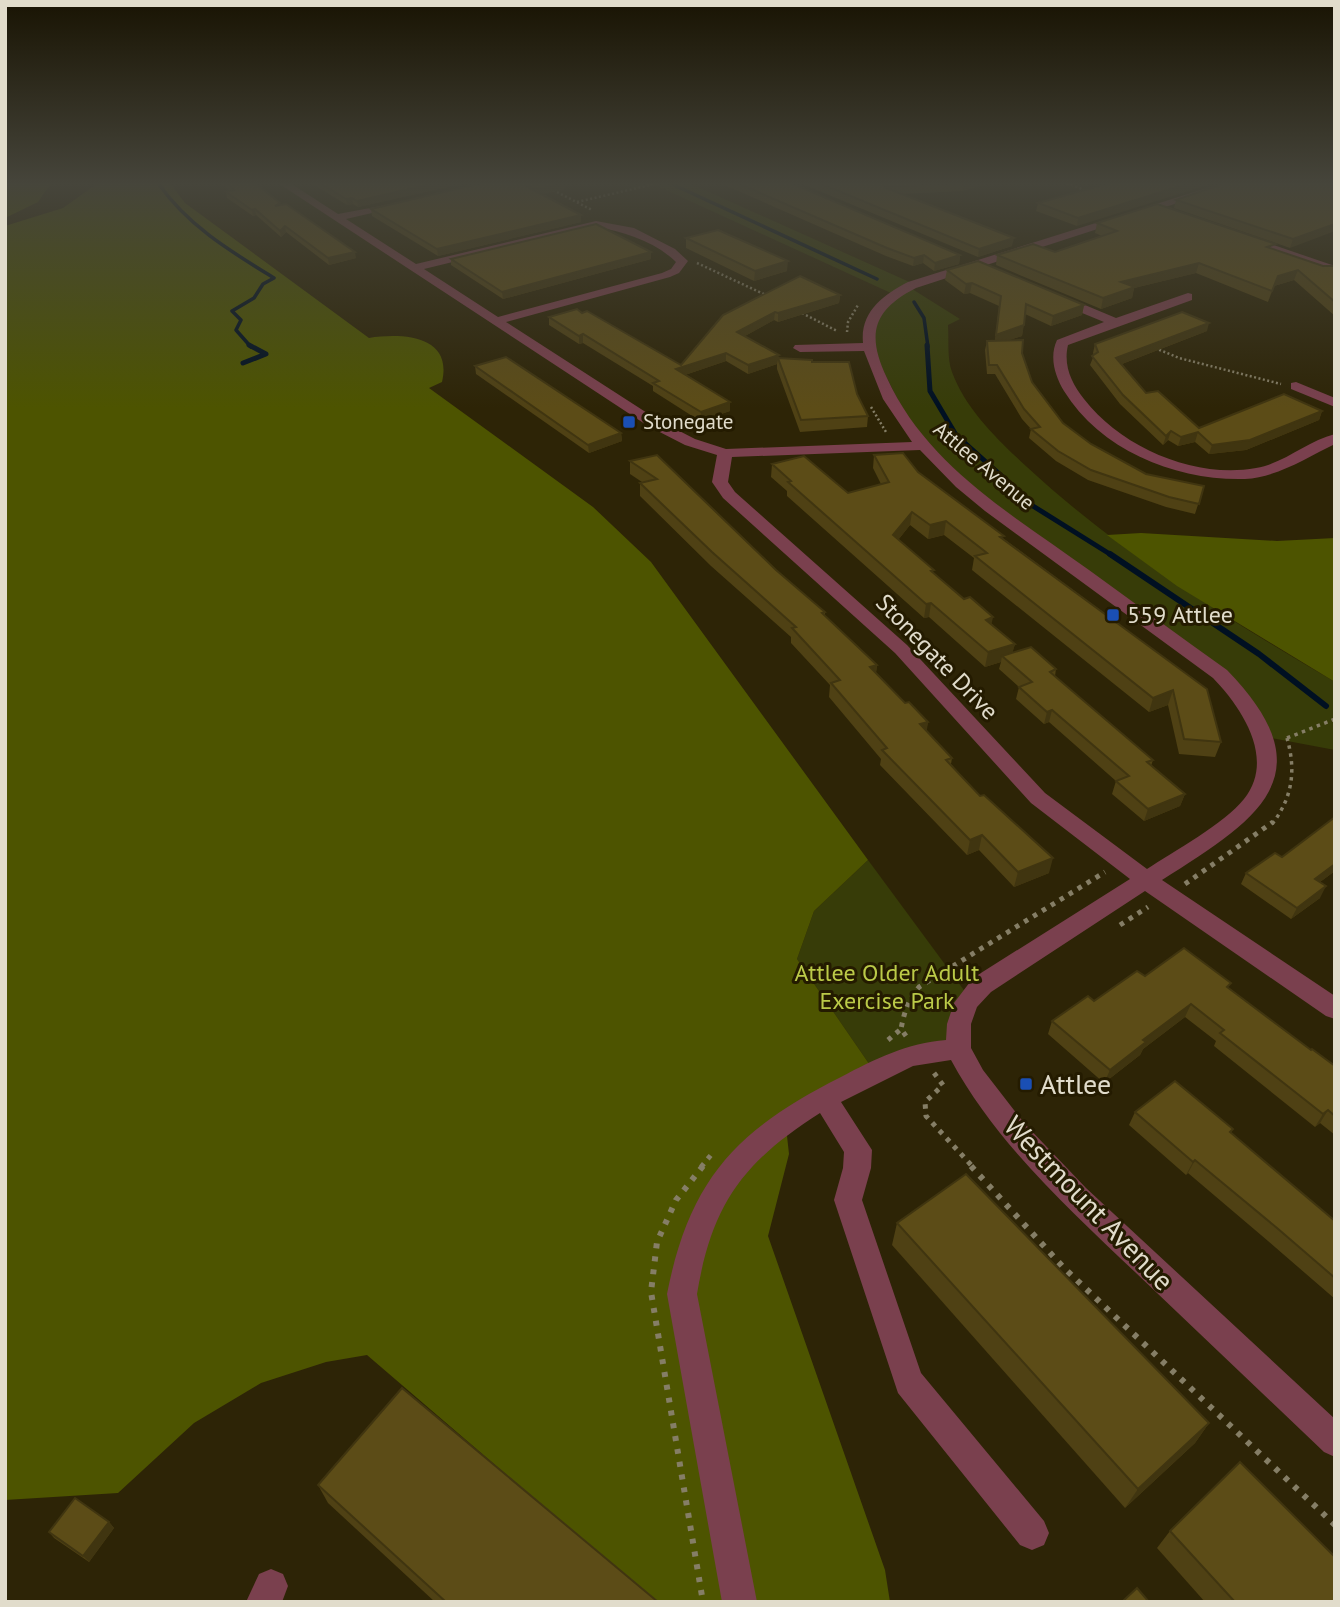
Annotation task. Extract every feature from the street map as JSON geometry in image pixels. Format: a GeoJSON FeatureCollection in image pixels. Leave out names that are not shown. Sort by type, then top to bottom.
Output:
{"type":"FeatureCollection","features":[{"type":"Feature","properties":{"kind":"street"},"geometry":{"type":"LineString","coordinates":[[398,258],[653,423],[690,442],[725,453],[921,446]]}},
{"type":"Feature","properties":{"kind":"street"},"geometry":{"type":"LineString","coordinates":[[414,268],[454,258]]}},
{"type":"Feature","properties":{"kind":"street"},"geometry":{"type":"LineString","coordinates":[[497,321],[666,275],[675,271],[682,261],[679,258]]}},
{"type":"Feature","properties":{"kind":"street"},"geometry":{"type":"LineString","coordinates":[[964,258],[992,270]]}},
{"type":"Feature","properties":{"kind":"street"},"geometry":{"type":"LineString","coordinates":[[800,348],[868,346],[871,319],[892,297],[926,280],[997,258]]}},
{"type":"Feature","properties":{"kind":"street"},"geometry":{"type":"LineString","coordinates":[[1302,258],[1335,270]]}},
{"type":"Feature","properties":{"kind":"street"},"geometry":{"type":"LineString","coordinates":[[1314,262],[1325,258]]}},
{"type":"Feature","properties":{"kind":"street"},"geometry":{"type":"LineString","coordinates":[[1040,290],[1115,322]]}},
{"type":"Feature","properties":{"kind":"street"},"geometry":{"type":"LineString","coordinates":[[1188,297],[1071,338],[1062,344],[1061,368],[1085,412],[1106,430],[1138,450],[1187,467],[1247,474],[1267,470],[1335,438]]}},
{"type":"Feature","properties":{"kind":"street","name":"Attlee Avenue"},"geometry":{"type":"LineString","coordinates":[[868,346],[887,394],[905,426],[921,446],[992,507],[1220,674],[1243,698],[1251,712],[1263,737],[1267,760],[1263,783],[1252,804],[1233,822],[1145,880]]}},
{"type":"Feature","properties":{"kind":"street"},"geometry":{"type":"LineString","coordinates":[[1296,386],[1335,403]]}},
{"type":"Feature","properties":{"kind":"street","name":"Stonegate Drive"},"geometry":{"type":"LineString","coordinates":[[725,453],[720,482],[729,495],[901,649],[1038,798],[1167,896],[1335,1009]]}},
{"type":"Feature","properties":{"kind":"street"},"geometry":{"type":"LineString","coordinates":[[740,1602],[682,1294],[685,1263],[695,1232],[716,1191],[739,1159],[780,1123],[824,1097],[919,1053],[958,1049],[959,1024],[966,1003],[982,985],[1145,880]]}},
{"type":"Feature","properties":{"kind":"street","name":"Westmount Avenue"},"geometry":{"type":"LineString","coordinates":[[958,1049],[974,1078],[1015,1131],[1076,1197],[1335,1441]]}},
{"type":"Feature","properties":{"kind":"street"},"geometry":{"type":"LineString","coordinates":[[824,1097],[858,1150],[857,1168],[848,1200],[909,1382],[1032,1533]]}},
{"type":"Feature","properties":{"kind":"path"},"geometry":{"type":"LineString","coordinates":[[682,261],[705,265],[776,300]]}},
{"type":"Feature","properties":{"kind":"path"},"geometry":{"type":"LineString","coordinates":[[788,306],[847,336]]}},
{"type":"Feature","properties":{"kind":"path"},"geometry":{"type":"LineString","coordinates":[[1154,347],[1180,358],[1296,386]]}},
{"type":"Feature","properties":{"kind":"path"},"geometry":{"type":"LineString","coordinates":[[1287,738],[1335,719]]}},
{"type":"Feature","properties":{"kind":"path"},"geometry":{"type":"LineString","coordinates":[[1120,925],[1270,826],[1281,813],[1294,781],[1283,726]]}},
{"type":"Feature","properties":{"kind":"path"},"geometry":{"type":"LineString","coordinates":[[881,1046],[901,1029]]}},
{"type":"Feature","properties":{"kind":"path"},"geometry":{"type":"LineString","coordinates":[[703,1602],[651,1292],[657,1242],[676,1200],[716,1151]]}},
{"type":"Feature","properties":{"kind":"green space"},"geometry":{"type":"Polygon","coordinates":[[[5,258],[260,258],[369,338],[409,337],[432,346],[440,355],[443,366],[442,382],[429,388],[593,507],[651,562],[868,860],[814,911],[797,959],[874,1071],[785,1118],[789,1154],[768,1236],[885,1570],[890,1602],[655,1602],[367,1355],[326,1362],[261,1383],[194,1423],[118,1493],[5,1500],[5,258]]]}},
{"type":"Feature","properties":{"kind":"green space"},"geometry":{"type":"Polygon","coordinates":[[[814,258],[856,258],[914,284],[909,287],[960,319],[948,325],[950,367],[958,386],[984,424],[1062,498],[1137,556],[1214,609],[1335,682],[1335,750],[1261,736],[1240,697],[921,446],[866,336],[893,294],[814,258]]]}},
{"type":"Feature","properties":{"kind":"green space"},"geometry":{"type":"Polygon","coordinates":[[[1141,533],[1277,541],[1335,538],[1335,682],[1177,586],[1107,535],[1141,533]]]}},
{"type":"Feature","properties":{"kind":"green space","name":"Attlee Older Adult Exercise Park"},"geometry":{"type":"Polygon","coordinates":[[[868,860],[969,997],[956,1048],[874,1071],[797,959],[814,911],[868,860]]]}},
{"type":"Feature","properties":{"kind":"building"},"geometry":{"type":"Polygon","coordinates":[[[455,258],[629,258],[502,292],[451,259],[455,258]]]}},
{"type":"Feature","properties":{"kind":"building"},"geometry":{"type":"Polygon","coordinates":[[[728,258],[781,258],[788,261],[755,271],[728,258]]]}},
{"type":"Feature","properties":{"kind":"building"},"geometry":{"type":"Polygon","coordinates":[[[928,258],[951,258],[935,263],[928,258]]]}},
{"type":"Feature","properties":{"kind":"building"},"geometry":{"type":"Polygon","coordinates":[[[1004,258],[1299,258],[1323,266],[1335,266],[1335,302],[1298,270],[1278,276],[1272,291],[1199,263],[1121,282],[1135,287],[1103,298],[1004,258]]]}},
{"type":"Feature","properties":{"kind":"building"},"geometry":{"type":"Polygon","coordinates":[[[978,261],[1084,305],[1053,316],[1026,304],[1024,325],[996,335],[1001,296],[972,283],[966,284],[947,270],[978,261]]]}},
{"type":"Feature","properties":{"kind":"building"},"geometry":{"type":"Polygon","coordinates":[[[800,276],[840,295],[775,312],[737,332],[779,355],[748,365],[726,353],[676,369],[730,402],[701,412],[653,383],[659,381],[583,334],[579,336],[549,317],[577,309],[582,313],[587,311],[681,365],[723,315],[800,276]]]}},
{"type":"Feature","properties":{"kind":"building"},"geometry":{"type":"Polygon","coordinates":[[[1182,312],[1209,323],[1116,358],[1146,393],[1158,391],[1199,428],[1284,394],[1322,411],[1250,440],[1212,445],[1198,432],[1181,437],[1171,431],[1166,436],[1123,395],[1092,356],[1098,352],[1095,344],[1182,312]]]}},
{"type":"Feature","properties":{"kind":"building"},"geometry":{"type":"Polygon","coordinates":[[[1023,340],[1022,353],[1032,382],[1063,423],[1091,444],[1146,474],[1204,486],[1199,504],[1169,497],[1091,470],[1058,451],[1031,429],[1040,427],[1024,409],[997,365],[989,365],[987,341],[1023,340]]]}},
{"type":"Feature","properties":{"kind":"building"},"geometry":{"type":"Polygon","coordinates":[[[506,357],[621,433],[588,445],[475,366],[506,357]]]}},
{"type":"Feature","properties":{"kind":"building"},"geometry":{"type":"Polygon","coordinates":[[[778,358],[849,362],[857,394],[868,416],[801,420],[778,358]]]}},
{"type":"Feature","properties":{"kind":"building"},"geometry":{"type":"Polygon","coordinates":[[[903,453],[918,472],[1004,536],[1000,537],[1207,689],[1221,742],[1184,739],[1173,690],[1153,698],[975,556],[987,553],[946,521],[930,525],[912,512],[893,535],[964,599],[970,597],[993,617],[986,620],[1015,644],[988,652],[931,603],[926,604],[788,482],[791,481],[772,464],[804,456],[848,493],[889,482],[874,455],[903,453]]]}},
{"type":"Feature","properties":{"kind":"building"},"geometry":{"type":"Polygon","coordinates":[[[657,455],[776,570],[825,612],[822,613],[877,665],[870,667],[928,722],[920,724],[952,758],[946,760],[980,796],[984,795],[1053,858],[1018,872],[982,835],[970,840],[882,750],[887,748],[831,683],[840,680],[792,628],[796,627],[640,483],[657,479],[630,461],[657,455]]]}},
{"type":"Feature","properties":{"kind":"building"},"geometry":{"type":"Polygon","coordinates":[[[1031,647],[1056,669],[1050,672],[1153,760],[1147,762],[1185,794],[1148,809],[1116,781],[1129,776],[1052,710],[1047,712],[1019,687],[1032,682],[1002,656],[1031,647]]]}},
{"type":"Feature","properties":{"kind":"building"},"geometry":{"type":"Polygon","coordinates":[[[1335,817],[1335,864],[1315,879],[1326,886],[1297,908],[1246,873],[1275,853],[1282,857],[1335,817]]]}},
{"type":"Feature","properties":{"kind":"building"},"geometry":{"type":"Polygon","coordinates":[[[1184,948],[1231,983],[1227,987],[1335,1066],[1335,1116],[1328,1110],[1323,1114],[1220,1033],[1224,1030],[1191,1004],[1143,1040],[1146,1042],[1110,1070],[1052,1021],[1088,996],[1094,1001],[1137,971],[1145,976],[1184,948]]]}},
{"type":"Feature","properties":{"kind":"building"},"geometry":{"type":"Polygon","coordinates":[[[1175,1081],[1233,1129],[1230,1132],[1335,1221],[1335,1278],[1135,1112],[1175,1081]]]}},
{"type":"Feature","properties":{"kind":"building"},"geometry":{"type":"Polygon","coordinates":[[[966,1174],[1209,1423],[1138,1489],[897,1223],[966,1174]]]}},
{"type":"Feature","properties":{"kind":"building"},"geometry":{"type":"Polygon","coordinates":[[[402,1388],[658,1602],[446,1602],[318,1485],[402,1388]]]}},
{"type":"Feature","properties":{"kind":"building"},"geometry":{"type":"Polygon","coordinates":[[[1240,1462],[1335,1557],[1335,1602],[1235,1602],[1170,1531],[1240,1462]]]}},
{"type":"Feature","properties":{"kind":"building"},"geometry":{"type":"Polygon","coordinates":[[[75,1498],[109,1522],[83,1556],[49,1532],[75,1498]]]}},
{"type":"Feature","properties":{"kind":"building"},"geometry":{"type":"Polygon","coordinates":[[[1137,1588],[1149,1602],[1122,1602],[1137,1588]]]}},
{"type":"Feature","properties":{"kind":"waterway"},"geometry":{"type":"LineString","coordinates":[[243,258],[274,278],[263,284],[254,298],[232,311],[241,320],[236,330],[249,345]]}},
{"type":"Feature","properties":{"kind":"waterway"},"geometry":{"type":"LineString","coordinates":[[832,258],[877,279]]}},
{"type":"Feature","properties":{"kind":"waterway"},"geometry":{"type":"LineString","coordinates":[[914,302],[924,318],[928,347]]}},
{"type":"Feature","properties":{"kind":"waterway"},"geometry":{"type":"LineString","coordinates":[[243,363],[266,354],[249,345]]}},
{"type":"Feature","properties":{"kind":"waterway"},"geometry":{"type":"LineString","coordinates":[[927,345],[930,391],[956,435],[1026,498],[1025,501],[1113,556]]}},
{"type":"Feature","properties":{"kind":"waterway"},"geometry":{"type":"LineString","coordinates":[[1113,556],[1259,654],[1326,706]]}},
{"type":"Feature","properties":{"kind":"place","name":"Stonegate"},"geometry":{"type":"Point","coordinates":[629,422]}},
{"type":"Feature","properties":{"kind":"place","name":"559 Attlee"},"geometry":{"type":"Point","coordinates":[1113,615]}},
{"type":"Feature","properties":{"kind":"place","name":"Attlee"},"geometry":{"type":"Point","coordinates":[1026,1084]}}]}
